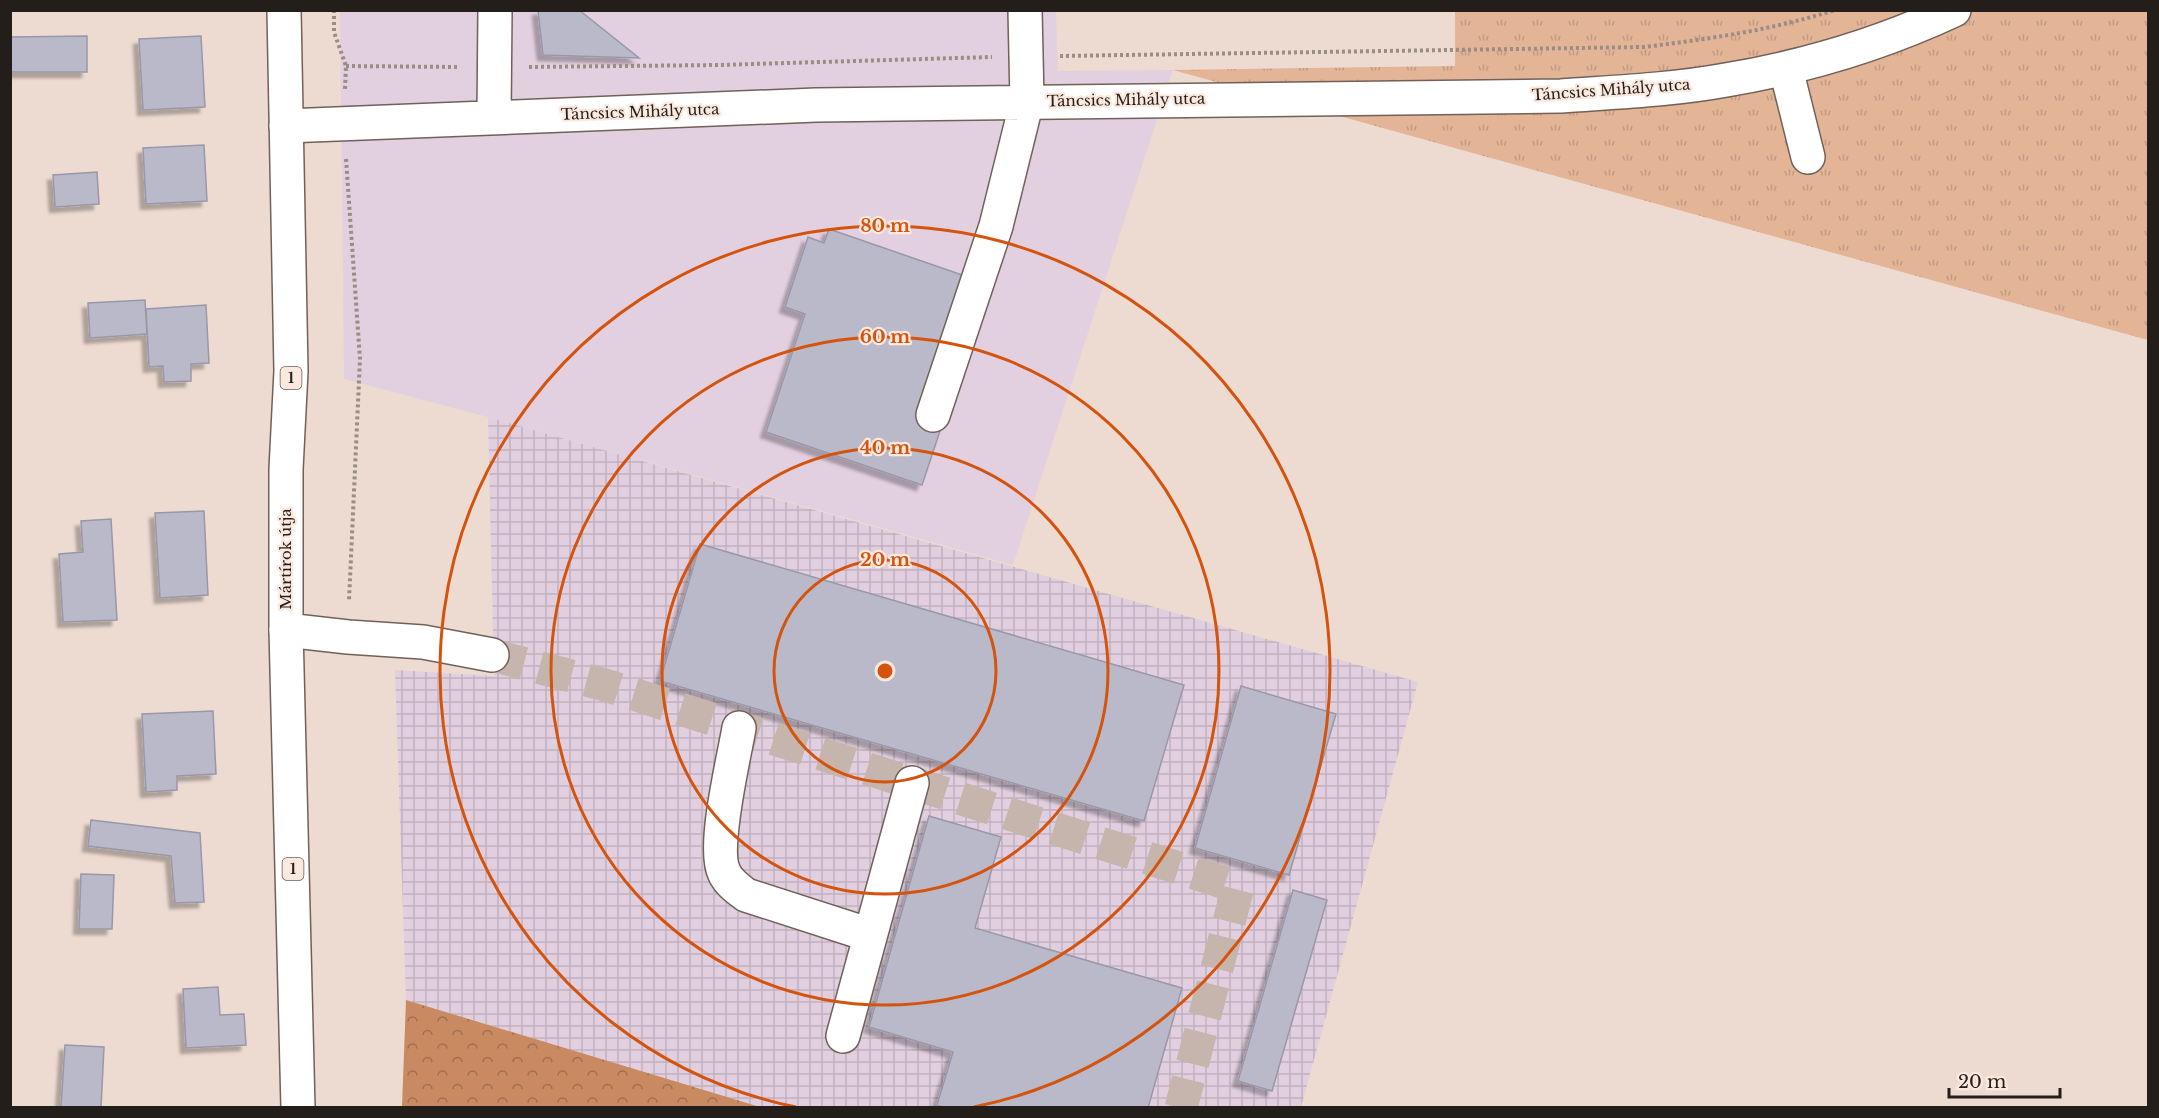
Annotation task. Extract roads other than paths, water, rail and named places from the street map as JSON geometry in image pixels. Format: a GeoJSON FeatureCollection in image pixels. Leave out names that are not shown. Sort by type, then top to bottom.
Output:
{"type":"FeatureCollection","features":[{"type":"Feature","properties":{"kind":"street","name":"Mártírok útja"},"geometry":{"type":"LineString","coordinates":[[284,10],[291,371],[286,469],[286,630],[298,1107]]}},
{"type":"Feature","properties":{"kind":"street"},"geometry":{"type":"LineString","coordinates":[[494,117],[495,10]]}},
{"type":"Feature","properties":{"kind":"street"},"geometry":{"type":"LineString","coordinates":[[933,416],[996,226],[1027,101],[1025,10]]}},
{"type":"Feature","properties":{"kind":"street","name":"Táncsics Mihály utca"},"geometry":{"type":"LineString","coordinates":[[286,126],[816,105],[1561,96],[1657,89],[1724,81],[1786,69],[1853,49],[1954,10]]}},
{"type":"Feature","properties":{"kind":"street"},"geometry":{"type":"LineString","coordinates":[[1786,69],[1808,158]]}},
{"type":"Feature","properties":{"kind":"street"},"geometry":{"type":"LineString","coordinates":[[286,630],[348,638],[423,642],[492,656]]}},
{"type":"Feature","properties":{"kind":"street"},"geometry":{"type":"LineString","coordinates":[[739,728],[721,827],[719,856],[724,873],[746,896],[870,935]]}},
{"type":"Feature","properties":{"kind":"street"},"geometry":{"type":"LineString","coordinates":[[843,1036],[912,783]]}},
{"type":"Feature","properties":{"kind":"tunnel"},"geometry":{"type":"LineString","coordinates":[[492,655],[605,685],[1238,887],[1181,1108]]}}]}
